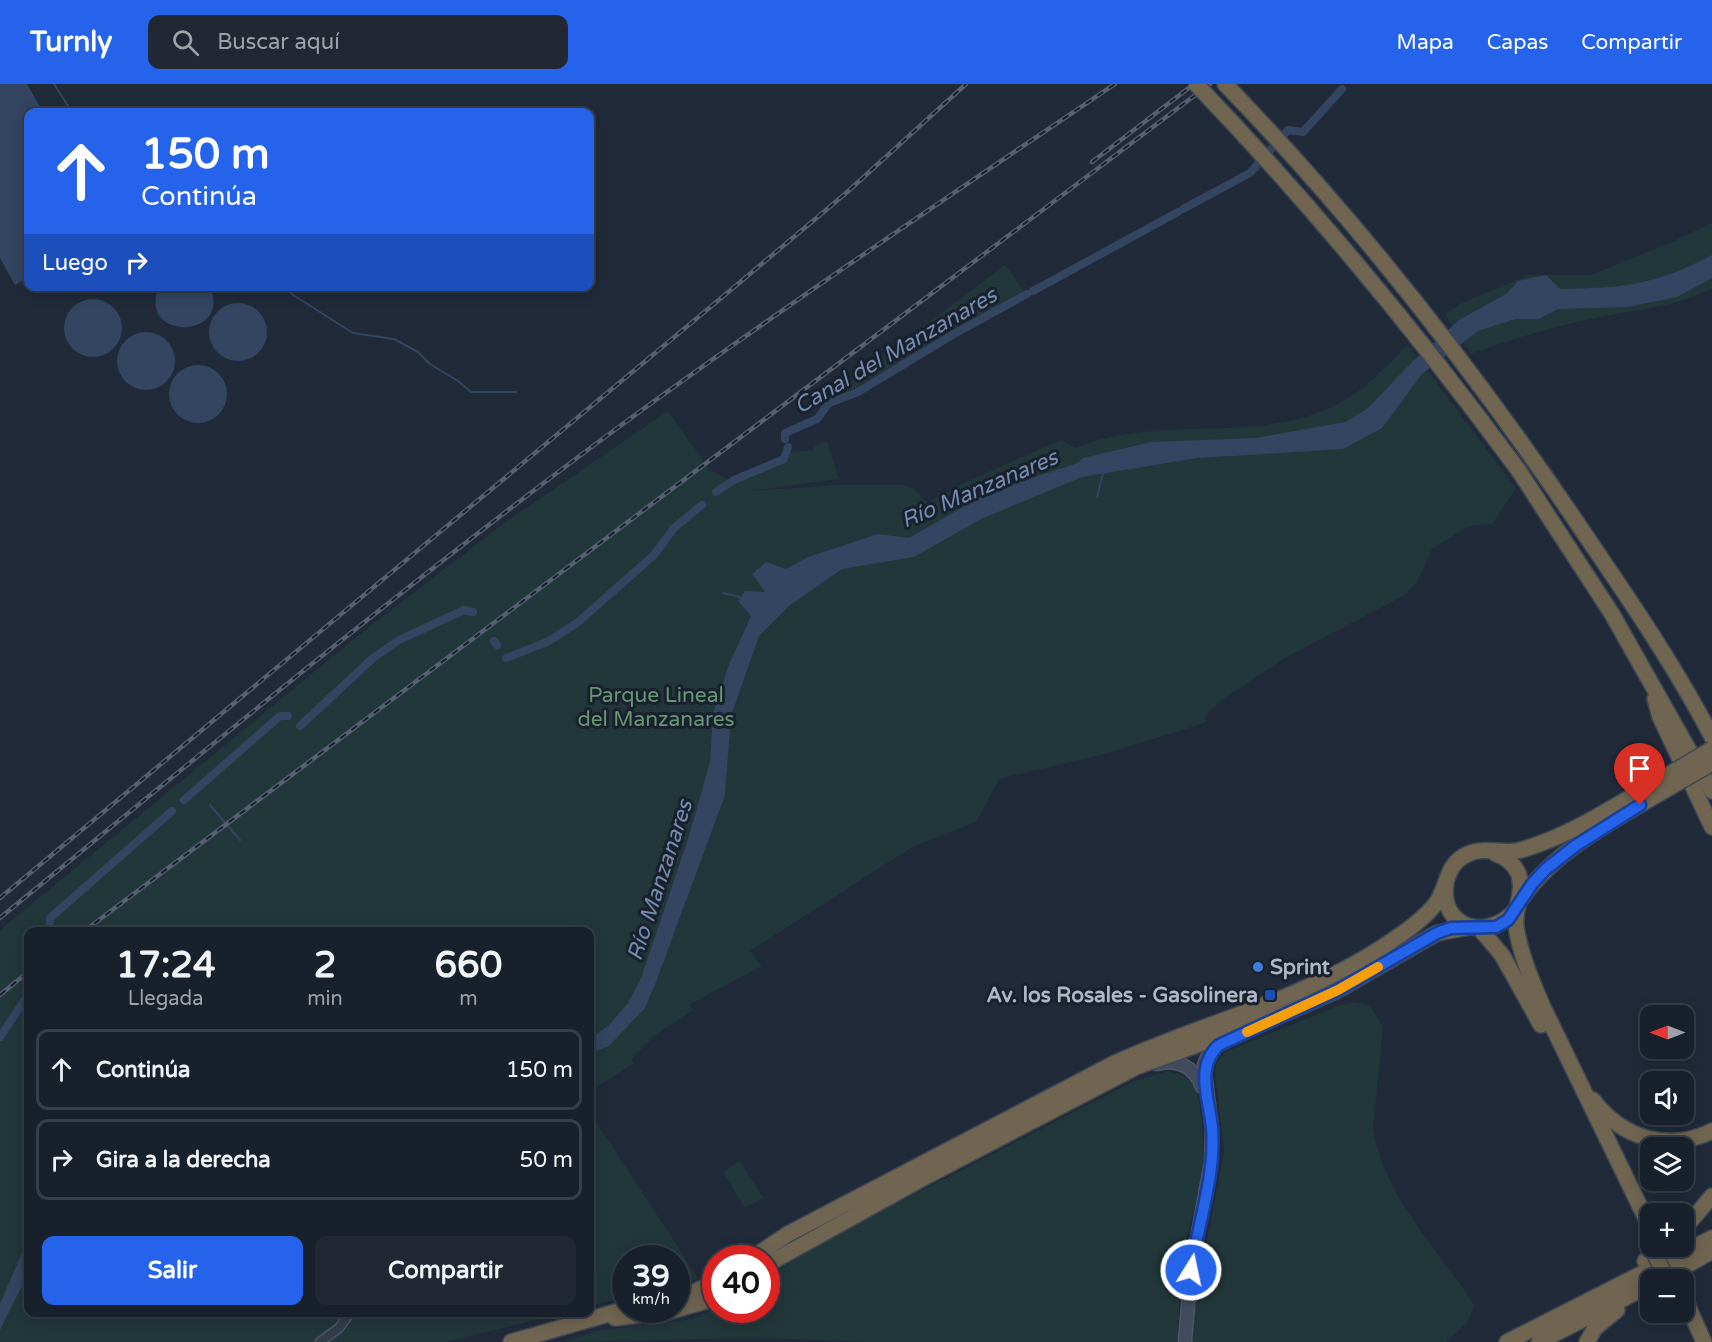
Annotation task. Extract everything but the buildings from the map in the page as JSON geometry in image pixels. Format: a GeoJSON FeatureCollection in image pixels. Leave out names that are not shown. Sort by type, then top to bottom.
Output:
{"type":"FeatureCollection","features":[{"type":"Feature","properties":{"kind":"highway"},"geometry":{"type":"LineString","coordinates":[[1196,84],[1304,200],[1393,306],[1448,374],[1519,471],[1587,574],[1712,791]]}},
{"type":"Feature","properties":{"kind":"highway"},"geometry":{"type":"LineString","coordinates":[[1225,84],[1320,186],[1408,291],[1535,460],[1707,720],[1712,737]]}},
{"type":"Feature","properties":{"kind":"highway"},"geometry":{"type":"LineString","coordinates":[[1646,674],[1660,717],[1712,827]]}},
{"type":"Feature","properties":{"kind":"highway"},"geometry":{"type":"LineString","coordinates":[[780,1257],[927,1176],[1136,1067],[1288,1012],[1338,990],[1437,933],[1496,927],[1508,920],[1546,869],[1712,749]]}},
{"type":"Feature","properties":{"kind":"highway"},"geometry":{"type":"LineString","coordinates":[[772,1245],[788,1234],[1115,1063],[1159,1043],[1272,1002],[1348,969],[1408,929],[1437,902],[1447,875],[1458,860],[1468,853],[1484,851],[1510,853],[1544,842],[1712,763]]}},
{"type":"Feature","properties":{"kind":"highway"},"geometry":{"type":"LineString","coordinates":[[1694,790],[1712,840]]}},
{"type":"Feature","properties":{"kind":"highway"},"geometry":{"type":"LineString","coordinates":[[1484,851],[1502,855],[1514,866],[1522,888],[1516,924],[1529,973],[1640,1211]]}},
{"type":"Feature","properties":{"kind":"highway"},"geometry":{"type":"LineString","coordinates":[[1447,875],[1444,893],[1449,909],[1458,920],[1475,928],[1502,955],[1531,1005],[1640,1213]]}},
{"type":"Feature","properties":{"kind":"highway"},"geometry":{"type":"LineString","coordinates":[[1568,1060],[1594,1101],[1613,1122],[1628,1131],[1641,1137],[1674,1142],[1712,1131]]}},
{"type":"Feature","properties":{"kind":"highway"},"geometry":{"type":"LineString","coordinates":[[1694,1217],[1712,1196]]}},
{"type":"Feature","properties":{"kind":"highway"},"geometry":{"type":"LineString","coordinates":[[1507,1342],[1712,1238]]}},
{"type":"Feature","properties":{"kind":"highway"},"geometry":{"type":"LineString","coordinates":[[1682,1269],[1712,1251]]}},
{"type":"Feature","properties":{"kind":"highway"},"geometry":{"type":"LineString","coordinates":[[1582,1303],[1649,1257]]}},
{"type":"Feature","properties":{"kind":"highway"},"geometry":{"type":"LineString","coordinates":[[1694,1263],[1712,1257]]}},
{"type":"Feature","properties":{"kind":"highway"},"geometry":{"type":"LineString","coordinates":[[1694,1272],[1712,1264]]}},
{"type":"Feature","properties":{"kind":"highway"},"geometry":{"type":"LineString","coordinates":[[1539,1342],[1640,1290]]}},
{"type":"Feature","properties":{"kind":"highway"},"geometry":{"type":"LineString","coordinates":[[690,1307],[702,1298]]}},
{"type":"Feature","properties":{"kind":"highway"},"geometry":{"type":"LineString","coordinates":[[1587,1342],[1595,1328],[1605,1318],[1640,1298]]}},
{"type":"Feature","properties":{"kind":"highway"},"geometry":{"type":"LineString","coordinates":[[511,1342],[612,1313]]}},
{"type":"Feature","properties":{"kind":"highway"},"geometry":{"type":"LineString","coordinates":[[548,1342],[577,1329],[612,1318]]}},
{"type":"Feature","properties":{"kind":"highway"},"geometry":{"type":"LineString","coordinates":[[1690,1323],[1696,1342]]}},
{"type":"Feature","properties":{"kind":"highway"},"geometry":{"type":"LineString","coordinates":[[1694,1323],[1704,1342]]}},
{"type":"Feature","properties":{"kind":"street"},"geometry":{"type":"LineString","coordinates":[[1185,1342],[1191,1270],[1211,1163],[1212,1129],[1204,1065],[1209,1053],[1219,1045],[1288,1012]]}},
{"type":"Feature","properties":{"kind":"street"},"geometry":{"type":"LineString","coordinates":[[1073,1100],[1161,1063],[1176,1062],[1198,1075],[1209,1107]]}},
{"type":"Feature","properties":{"kind":"street"},"geometry":{"type":"LineString","coordinates":[[320,1342],[339,1328],[347,1317]]}},
{"type":"Feature","properties":{"kind":"green space"},"geometry":{"type":"Polygon","coordinates":[[[1712,223],[1712,288],[1697,295],[1653,308],[1561,326],[1471,354],[1445,314],[1462,303],[1529,275],[1591,275],[1712,223]]]}},
{"type":"Feature","properties":{"kind":"green space"},"geometry":{"type":"Polygon","coordinates":[[[1005,265],[1026,293],[844,394],[842,388],[1005,265]]]}},
{"type":"Feature","properties":{"kind":"green space","name":"Parque Lineal del Manzanares"},"geometry":{"type":"Polygon","coordinates":[[[1408,345],[1516,488],[1492,524],[1469,526],[1432,549],[1416,583],[1403,596],[1283,659],[1223,699],[1207,713],[1205,723],[1104,754],[999,779],[976,822],[914,846],[750,951],[762,966],[690,1004],[693,1010],[655,1035],[631,1059],[634,1063],[594,1088],[594,927],[24,927],[24,1317],[548,1317],[445,1342],[0,1342],[0,930],[360,634],[504,523],[668,411],[710,470],[734,483],[786,461],[791,452],[813,450],[813,446],[827,441],[839,479],[748,491],[840,485],[904,485],[914,489],[927,503],[966,482],[1061,440],[1076,448],[1110,437],[1144,432],[1249,427],[1283,422],[1317,413],[1350,397],[1373,379],[1408,345]]]}},
{"type":"Feature","properties":{"kind":"green space"},"geometry":{"type":"Polygon","coordinates":[[[1354,1002],[1369,1005],[1383,1026],[1373,1128],[1379,1153],[1400,1200],[1474,1305],[1468,1322],[1446,1342],[1193,1342],[1195,1309],[1224,1153],[1215,1070],[1217,1062],[1225,1052],[1340,1005],[1354,1002]]]}},
{"type":"Feature","properties":{"kind":"green space"},"geometry":{"type":"Polygon","coordinates":[[[1168,1071],[1187,1078],[1192,1083],[1199,1102],[1203,1161],[1201,1183],[1183,1258],[1178,1342],[871,1342],[758,1338],[565,1342],[596,1331],[660,1323],[690,1323],[690,1319],[702,1314],[702,1323],[780,1323],[780,1269],[820,1243],[1132,1082],[1168,1071]]]}},
{"type":"Feature","properties":{"kind":"green space"},"geometry":{"type":"Polygon","coordinates":[[[594,1118],[677,1245],[612,1245],[612,1300],[594,1305],[594,1118]]]}},
{"type":"Feature","properties":{"kind":"green space"},"geometry":{"type":"Polygon","coordinates":[[[740,1161],[763,1198],[745,1208],[723,1172],[740,1161]]]}},
{"type":"Feature","properties":{"kind":"green space"},"geometry":{"type":"Polygon","coordinates":[[[690,1265],[699,1279],[690,1281],[690,1265]]]}},
{"type":"Feature","properties":{"kind":"water"},"geometry":{"type":"Polygon","coordinates":[[[0,84],[27,84],[41,108],[24,108],[24,280],[15,285],[0,258],[0,84]]]}},
{"type":"Feature","properties":{"kind":"water"},"geometry":{"type":"Polygon","coordinates":[[[1712,255],[1712,278],[1677,297],[1627,307],[1558,309],[1539,319],[1515,319],[1478,331],[1422,374],[1382,428],[1343,449],[1197,458],[1082,477],[981,519],[914,557],[842,569],[789,606],[759,636],[731,716],[725,795],[645,1008],[609,1046],[594,1052],[594,1036],[609,1025],[628,1003],[641,978],[688,839],[710,762],[713,713],[728,667],[751,616],[738,601],[745,591],[765,592],[752,574],[766,562],[786,569],[808,557],[878,534],[909,538],[987,493],[995,493],[1014,484],[1078,463],[1083,458],[1151,442],[1256,438],[1345,422],[1367,409],[1413,361],[1459,320],[1506,294],[1518,281],[1546,275],[1560,289],[1621,286],[1656,279],[1712,255]]]}},
{"type":"Feature","properties":{"kind":"water"},"geometry":{"type":"Polygon","coordinates":[[[158,291],[211,291],[213,304],[208,317],[198,325],[184,327],[171,325],[160,317],[156,305],[158,291]]]}},
{"type":"Feature","properties":{"kind":"water"},"geometry":{"type":"Polygon","coordinates":[[[93,299],[109,304],[117,312],[122,328],[117,344],[109,352],[93,357],[77,352],[69,344],[64,328],[69,312],[77,304],[93,299]]]}},
{"type":"Feature","properties":{"kind":"water"},"geometry":{"type":"Polygon","coordinates":[[[238,303],[254,308],[262,316],[267,332],[262,348],[254,356],[238,361],[222,356],[214,348],[209,332],[214,316],[222,308],[238,303]]]}},
{"type":"Feature","properties":{"kind":"water"},"geometry":{"type":"Polygon","coordinates":[[[146,332],[162,337],[170,345],[175,361],[170,377],[162,385],[146,390],[130,385],[122,377],[117,361],[122,345],[130,337],[146,332]]]}},
{"type":"Feature","properties":{"kind":"water"},"geometry":{"type":"Polygon","coordinates":[[[198,365],[214,370],[222,378],[227,394],[222,410],[214,418],[198,423],[182,418],[174,410],[169,394],[174,378],[182,370],[198,365]]]}},
{"type":"Feature","properties":{"kind":"water"},"geometry":{"type":"Polygon","coordinates":[[[24,1248],[24,1282],[0,1330],[0,1304],[24,1248]]]}},
{"type":"Feature","properties":{"kind":"waterway"},"geometry":{"type":"LineString","coordinates":[[54,84],[69,108]]}},
{"type":"Feature","properties":{"kind":"waterway","name":"Canal del Manzanares"},"geometry":{"type":"LineString","coordinates":[[1183,209],[1250,173],[1288,130],[1303,132],[1342,89]]}},
{"type":"Feature","properties":{"kind":"waterway","name":"Canal del Manzanares"},"geometry":{"type":"LineString","coordinates":[[1033,291],[1178,212]]}},
{"type":"Feature","properties":{"kind":"waterway"},"geometry":{"type":"LineString","coordinates":[[287,291],[353,333],[394,339],[418,352],[430,364],[471,392],[516,392]]}},
{"type":"Feature","properties":{"kind":"waterway","name":"Canal del Manzanares"},"geometry":{"type":"LineString","coordinates":[[785,439],[785,433],[817,419],[829,403],[858,392],[954,334],[1027,294]]}},
{"type":"Feature","properties":{"kind":"waterway","name":"Canal del Manzanares"},"geometry":{"type":"LineString","coordinates":[[716,492],[734,480],[784,459],[788,447]]}},
{"type":"Feature","properties":{"kind":"waterway"},"geometry":{"type":"LineString","coordinates":[[1097,497],[1103,473]]}},
{"type":"Feature","properties":{"kind":"waterway","name":"Canal del Manzanares"},"geometry":{"type":"LineString","coordinates":[[506,658],[547,642],[577,623],[654,555],[674,528],[702,505]]}},
{"type":"Feature","properties":{"kind":"waterway"},"geometry":{"type":"LineString","coordinates":[[723,593],[740,597]]}},
{"type":"Feature","properties":{"kind":"waterway","name":"Canal del Manzanares"},"geometry":{"type":"LineString","coordinates":[[300,726],[373,658],[399,640],[464,610],[473,612]]}},
{"type":"Feature","properties":{"kind":"waterway","name":"Canal del Manzanares"},"geometry":{"type":"LineString","coordinates":[[494,641],[497,645]]}},
{"type":"Feature","properties":{"kind":"waterway","name":"Canal del Manzanares"},"geometry":{"type":"LineString","coordinates":[[184,800],[280,716],[288,716]]}},
{"type":"Feature","properties":{"kind":"waterway"},"geometry":{"type":"LineString","coordinates":[[210,805],[240,840]]}},
{"type":"Feature","properties":{"kind":"waterway","name":"Canal del Manzanares"},"geometry":{"type":"LineString","coordinates":[[50,927],[50,918],[172,811]]}},
{"type":"Feature","properties":{"kind":"waterway","name":"Canal del Manzanares"},"geometry":{"type":"LineString","coordinates":[[0,1037],[24,1001]]}},
{"type":"Feature","properties":{"kind":"railway"},"geometry":{"type":"LineString","coordinates":[[0,898],[845,194],[966,84]]}},
{"type":"Feature","properties":{"kind":"railway"},"geometry":{"type":"LineString","coordinates":[[0,918],[307,668],[541,485],[742,339],[1115,84]]}},
{"type":"Feature","properties":{"kind":"railway"},"geometry":{"type":"LineString","coordinates":[[1092,162],[1194,84]]}},
{"type":"Feature","properties":{"kind":"railway"},"geometry":{"type":"LineString","coordinates":[[90,927],[1210,84]]}},
{"type":"Feature","properties":{"kind":"railway"},"geometry":{"type":"LineString","coordinates":[[0,995],[24,975]]}},
{"type":"Feature","properties":{"kind":"slow traffic"},"geometry":{"type":"LineString","coordinates":[[1247,1032],[1338,990],[1378,967]]}},
{"type":"Feature","properties":{"kind":"place","name":"Sprint"},"geometry":{"type":"Point","coordinates":[1258,967]}},
{"type":"Feature","properties":{"kind":"place","name":"Av. los Rosales - Gasolinera"},"geometry":{"type":"Point","coordinates":[1270,995]}},
{"type":"Feature","properties":{"kind":"route"},"geometry":{"type":"LineString","coordinates":[[1191,1270],[1211,1163],[1212,1129],[1204,1065],[1209,1053],[1219,1045],[1338,990],[1437,933],[1451,928],[1496,927],[1508,920],[1532,884],[1546,869],[1575,846],[1640,805]]}},
{"type":"Feature","properties":{"kind":"water label","name":"Río Manzanares"},"geometry":{"type":"Point","coordinates":[979,488]}},
{"type":"Feature","properties":{"kind":"water label","name":"Río Manzanares"},"geometry":{"type":"Point","coordinates":[659,880]}}]}
